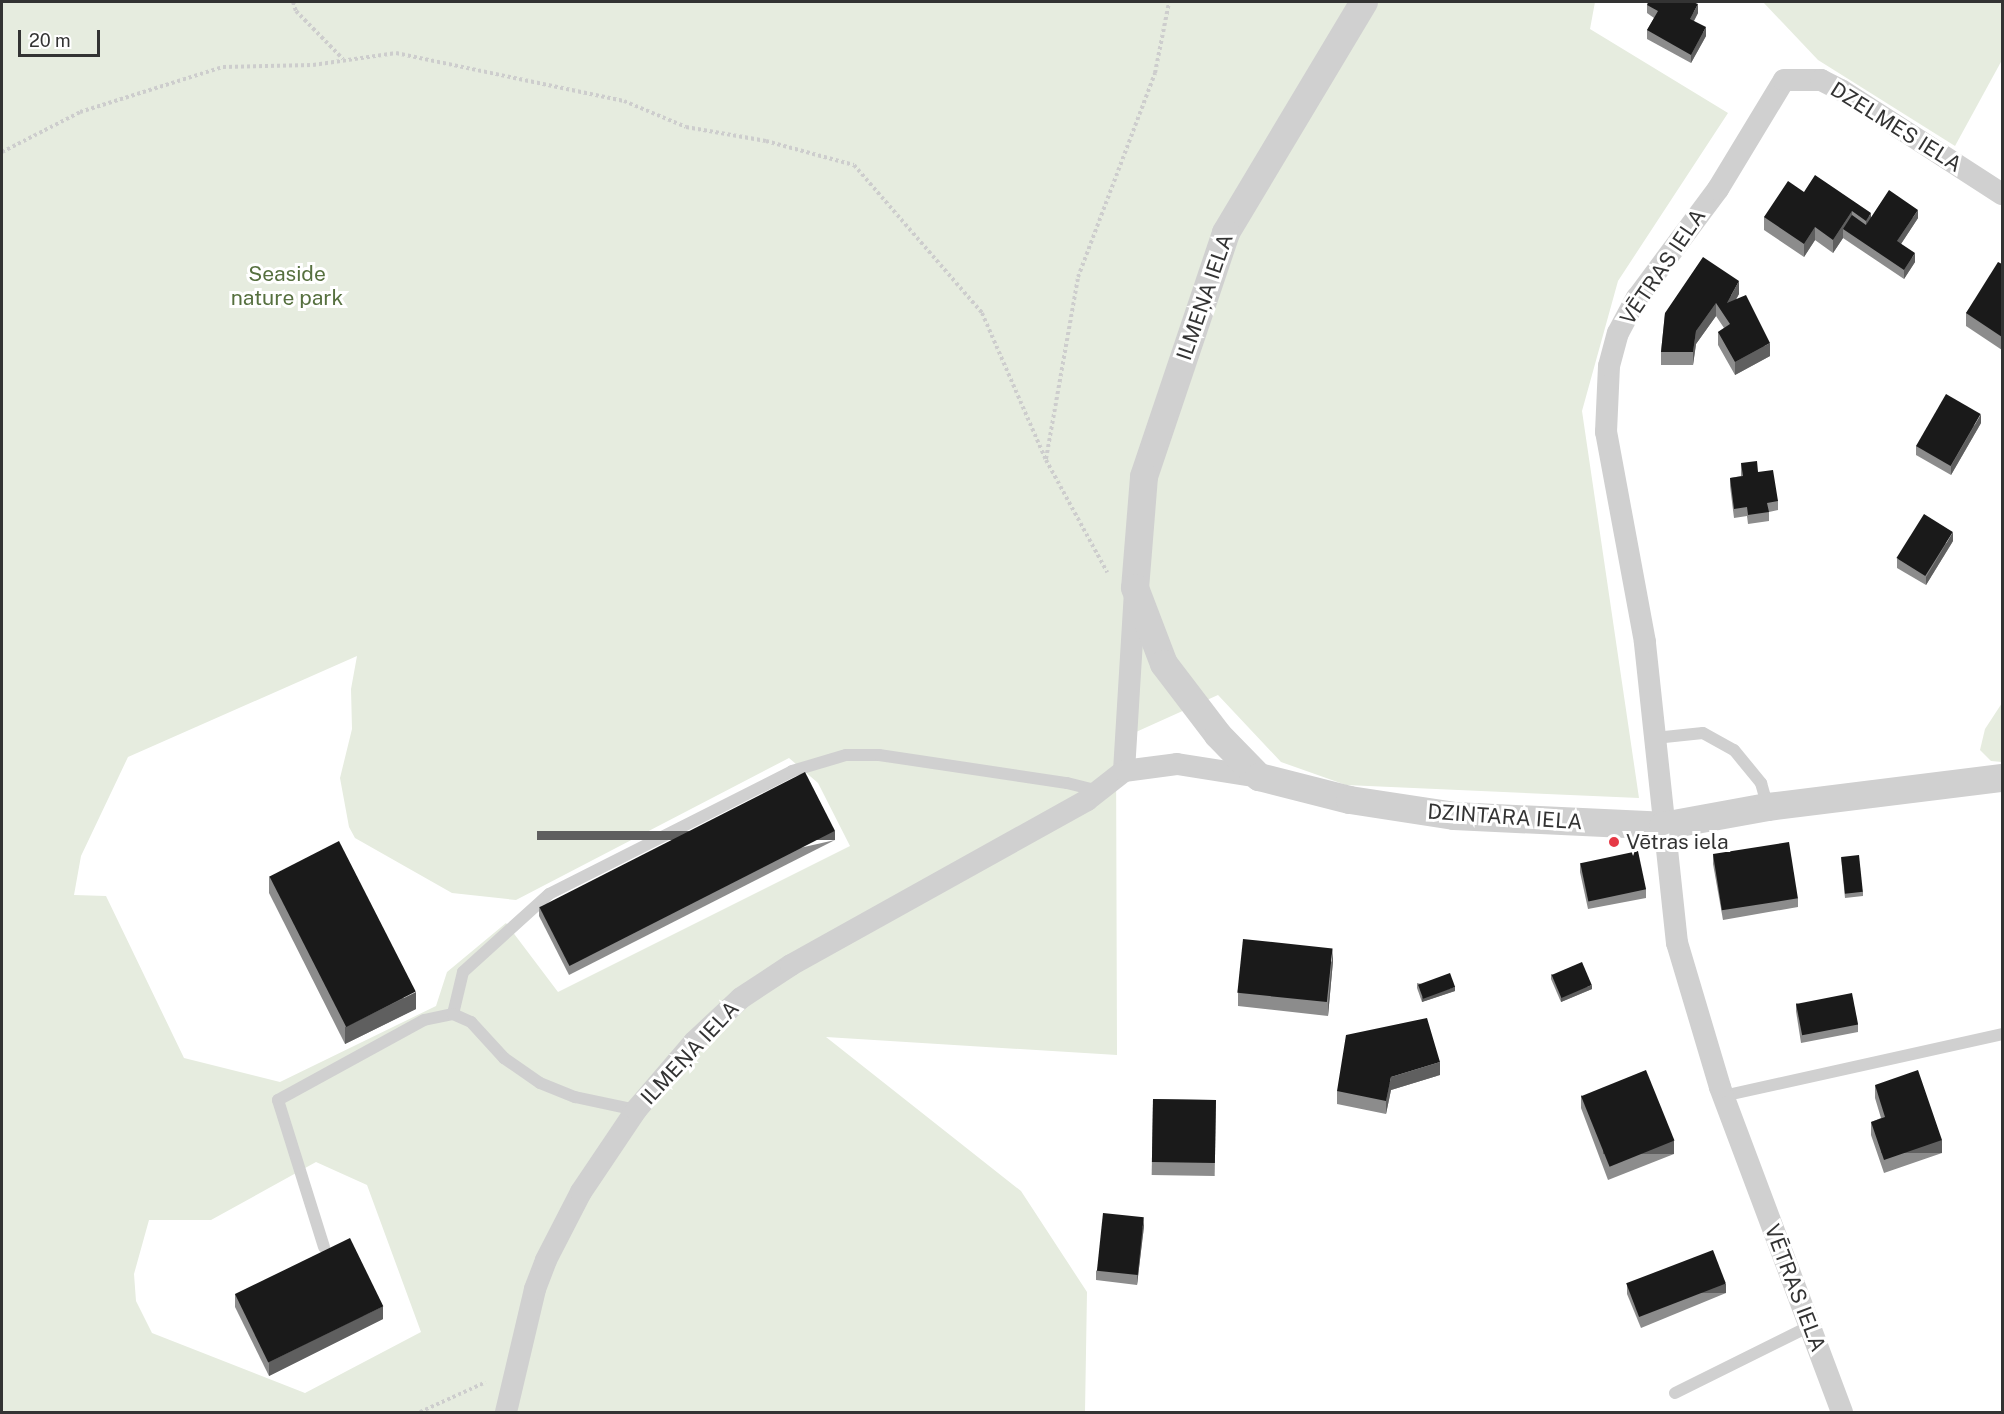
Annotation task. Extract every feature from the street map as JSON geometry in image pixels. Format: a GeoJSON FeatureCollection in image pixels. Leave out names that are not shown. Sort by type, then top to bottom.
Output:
{"type":"FeatureCollection","features":[{"type":"Feature","properties":{"kind":"street","name":"ILMEŅA IELA"},"geometry":{"type":"LineString","coordinates":[[506,1413],[520,1367],[546,1260],[581,1192],[636,1110],[694,1042],[741,999],[791,965],[1098,792],[1124,771],[1144,477],[1226,233],[1364,2]]}},
{"type":"Feature","properties":{"kind":"street","name":"DZELMES IELA"},"geometry":{"type":"LineString","coordinates":[[1784,80],[1821,80],[1841,90],[2002,194]]}},
{"type":"Feature","properties":{"kind":"street","name":"VĒTRAS IELA"},"geometry":{"type":"LineString","coordinates":[[1784,80],[1718,189],[1637,298],[1618,333],[1610,366],[1606,432],[1645,642],[1677,943],[1723,1096],[1842,1413]]}},
{"type":"Feature","properties":{"kind":"street","name":"ILMEŅA IELA"},"geometry":{"type":"LineString","coordinates":[[1135,588],[1164,664],[1218,735],[1259,777]]}},
{"type":"Feature","properties":{"kind":"street"},"geometry":{"type":"LineString","coordinates":[[1124,771],[1177,764],[1259,777]]}},
{"type":"Feature","properties":{"kind":"street","name":"DZINTARA IELA"},"geometry":{"type":"LineString","coordinates":[[1259,777],[1350,800],[1454,816],[1663,826],[1768,807],[2002,778]]}},
{"type":"Feature","properties":{"kind":"lane"},"geometry":{"type":"LineString","coordinates":[[1655,738],[1703,733],[1734,750],[1761,783],[1768,807]]}},
{"type":"Feature","properties":{"kind":"lane"},"geometry":{"type":"LineString","coordinates":[[453,1014],[463,972],[549,894],[792,771],[846,755],[879,755],[1067,783],[1098,792]]}},
{"type":"Feature","properties":{"kind":"lane"},"geometry":{"type":"LineString","coordinates":[[324,1247],[278,1100],[424,1020],[453,1014],[471,1022],[504,1058],[540,1083],[575,1097],[636,1110]]}},
{"type":"Feature","properties":{"kind":"lane"},"geometry":{"type":"LineString","coordinates":[[1723,1096],[2002,1034]]}},
{"type":"Feature","properties":{"kind":"lane"},"geometry":{"type":"LineString","coordinates":[[1675,1393],[1810,1326]]}},
{"type":"Feature","properties":{"kind":"path"},"geometry":{"type":"LineString","coordinates":[[293,2],[296,11],[344,59]]}},
{"type":"Feature","properties":{"kind":"path"},"geometry":{"type":"LineString","coordinates":[[1046,460],[1078,277],[1155,73],[1169,2]]}},
{"type":"Feature","properties":{"kind":"path"},"geometry":{"type":"LineString","coordinates":[[2,152],[80,112],[223,67],[280,67],[396,53],[624,101],[686,127],[766,141],[854,165],[982,313],[1046,460],[1110,578],[1135,588]]}},
{"type":"Feature","properties":{"kind":"path"},"geometry":{"type":"LineString","coordinates":[[420,1413],[520,1367]]}},
{"type":"Feature","properties":{"kind":"green space","name":"Seaside nature park"},"geometry":{"type":"Polygon","coordinates":[[[2,2],[1595,2],[1590,29],[1728,113],[1618,281],[1582,411],[1639,798],[1346,785],[1281,762],[1218,695],[1116,741],[1117,1055],[826,1037],[1021,1191],[1087,1292],[1085,1412],[2,1412],[2,2]],[[357,656],[128,757],[81,856],[74,895],[106,896],[184,1058],[280,1082],[436,1006],[447,972],[506,923],[558,992],[850,846],[818,783],[789,758],[516,900],[452,893],[355,838],[349,827],[340,778],[352,729],[351,689],[357,656]],[[316,1162],[211,1220],[149,1220],[134,1274],[136,1301],[152,1333],[305,1393],[421,1332],[367,1185],[316,1162]]]}},
{"type":"Feature","properties":{"kind":"green space"},"geometry":{"type":"Polygon","coordinates":[[[1763,2],[2002,2],[2002,60],[1955,146],[1818,60],[1763,2]]]}},
{"type":"Feature","properties":{"kind":"green space"},"geometry":{"type":"Polygon","coordinates":[[[2002,703],[2002,762],[1991,761],[1980,750],[1985,729],[2002,703]]]}},
{"type":"Feature","properties":{"kind":"building"},"geometry":{"type":"Polygon","coordinates":[[[1648,2],[1698,4],[1690,19],[1706,27],[1691,55],[1647,30],[1658,11],[1647,5],[1648,2]]]}},
{"type":"Feature","properties":{"kind":"building"},"geometry":{"type":"Polygon","coordinates":[[[1815,175],[1871,213],[1866,221],[1852,211],[1833,240],[1815,227],[1804,244],[1764,217],[1788,181],[1804,192],[1815,175]]]}},
{"type":"Feature","properties":{"kind":"building"},"geometry":{"type":"Polygon","coordinates":[[[1889,190],[1918,210],[1897,241],[1915,253],[1904,270],[1843,229],[1852,215],[1866,225],[1889,190]]]}},
{"type":"Feature","properties":{"kind":"building"},"geometry":{"type":"Polygon","coordinates":[[[1703,257],[1739,281],[1727,303],[1746,295],[1770,343],[1735,362],[1718,332],[1730,324],[1716,303],[1696,331],[1693,352],[1661,352],[1665,313],[1703,257]]]}},
{"type":"Feature","properties":{"kind":"building"},"geometry":{"type":"Polygon","coordinates":[[[1998,262],[2002,264],[2002,337],[1966,313],[1998,262]]]}},
{"type":"Feature","properties":{"kind":"building"},"geometry":{"type":"Polygon","coordinates":[[[1946,394],[1981,414],[1951,466],[1916,446],[1946,394]]]}},
{"type":"Feature","properties":{"kind":"building"},"geometry":{"type":"Polygon","coordinates":[[[1757,461],[1758,472],[1773,470],[1778,501],[1767,503],[1769,512],[1748,515],[1747,507],[1734,509],[1730,478],[1743,476],[1741,463],[1757,461]]]}},
{"type":"Feature","properties":{"kind":"building"},"geometry":{"type":"Polygon","coordinates":[[[1924,514],[1953,532],[1925,576],[1896,558],[1924,514]]]}},
{"type":"Feature","properties":{"kind":"building"},"geometry":{"type":"Polygon","coordinates":[[[805,772],[835,831],[569,966],[539,907],[805,772]]]}},
{"type":"Feature","properties":{"kind":"building"},"geometry":{"type":"Polygon","coordinates":[[[339,841],[416,992],[346,1027],[270,876],[339,841]]]}},
{"type":"Feature","properties":{"kind":"building"},"geometry":{"type":"Polygon","coordinates":[[[1789,842],[1798,898],[1722,910],[1713,854],[1789,842]]]}},
{"type":"Feature","properties":{"kind":"building"},"geometry":{"type":"Polygon","coordinates":[[[1638,851],[1646,889],[1588,901],[1580,863],[1638,851]]]}},
{"type":"Feature","properties":{"kind":"building"},"geometry":{"type":"Polygon","coordinates":[[[1859,855],[1863,892],[1845,894],[1841,857],[1859,855]]]}},
{"type":"Feature","properties":{"kind":"building"},"geometry":{"type":"Polygon","coordinates":[[[1243,939],[1333,948],[1327,1002],[1237,993],[1243,939]]]}},
{"type":"Feature","properties":{"kind":"building"},"geometry":{"type":"Polygon","coordinates":[[[1582,962],[1592,985],[1561,998],[1552,975],[1582,962]]]}},
{"type":"Feature","properties":{"kind":"building"},"geometry":{"type":"Polygon","coordinates":[[[1450,973],[1455,987],[1423,999],[1418,985],[1450,973]]]}},
{"type":"Feature","properties":{"kind":"building"},"geometry":{"type":"Polygon","coordinates":[[[1852,993],[1858,1024],[1802,1035],[1796,1004],[1852,993]]]}},
{"type":"Feature","properties":{"kind":"building"},"geometry":{"type":"Polygon","coordinates":[[[1427,1018],[1440,1062],[1391,1077],[1386,1101],[1337,1091],[1346,1035],[1427,1018]]]}},
{"type":"Feature","properties":{"kind":"building"},"geometry":{"type":"Polygon","coordinates":[[[1646,1070],[1674,1140],[1610,1167],[1581,1096],[1646,1070]]]}},
{"type":"Feature","properties":{"kind":"building"},"geometry":{"type":"Polygon","coordinates":[[[1918,1070],[1942,1140],[1884,1160],[1871,1122],[1885,1117],[1875,1085],[1918,1070]]]}},
{"type":"Feature","properties":{"kind":"building"},"geometry":{"type":"Polygon","coordinates":[[[1153,1099],[1216,1100],[1215,1163],[1152,1162],[1153,1099]]]}},
{"type":"Feature","properties":{"kind":"building"},"geometry":{"type":"Polygon","coordinates":[[[1103,1213],[1144,1217],[1138,1275],[1097,1271],[1103,1213]]]}},
{"type":"Feature","properties":{"kind":"building"},"geometry":{"type":"Polygon","coordinates":[[[350,1238],[383,1306],[268,1362],[235,1294],[350,1238]]]}},
{"type":"Feature","properties":{"kind":"building"},"geometry":{"type":"Polygon","coordinates":[[[1713,1250],[1726,1284],[1639,1317],[1626,1283],[1713,1250]]]}},
{"type":"Feature","properties":{"kind":"place","name":"Vētras iela"},"geometry":{"type":"Point","coordinates":[1614,842]}}]}
